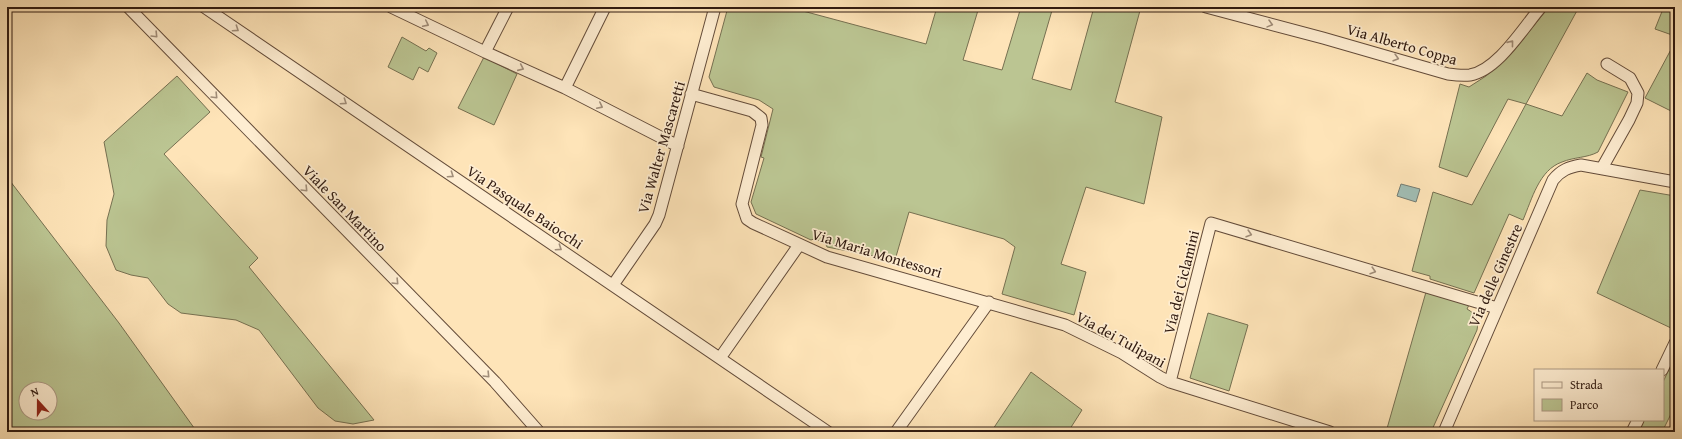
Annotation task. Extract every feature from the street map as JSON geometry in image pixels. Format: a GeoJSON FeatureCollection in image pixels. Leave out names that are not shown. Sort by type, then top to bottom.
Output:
{"type":"FeatureCollection","features":[{"type":"Feature","properties":{"kind":"street","name":"Viale San Martino"},"geometry":{"type":"LineString","coordinates":[[128,7],[495,382],[539,432]]}},
{"type":"Feature","properties":{"kind":"street","name":"Via Pasquale Baiocchi"},"geometry":{"type":"LineString","coordinates":[[204,7],[828,432]]}},
{"type":"Feature","properties":{"kind":"street"},"geometry":{"type":"LineString","coordinates":[[391,7],[565,88],[678,146]]}},
{"type":"Feature","properties":{"kind":"street"},"geometry":{"type":"LineString","coordinates":[[485,52],[508,7]]}},
{"type":"Feature","properties":{"kind":"street"},"geometry":{"type":"LineString","coordinates":[[565,88],[605,7]]}},
{"type":"Feature","properties":{"kind":"street","name":"Via Walter Mascaretti"},"geometry":{"type":"LineString","coordinates":[[613,286],[655,224],[662,207],[715,7]]}},
{"type":"Feature","properties":{"kind":"street","name":"Via Alberto Coppa"},"geometry":{"type":"LineString","coordinates":[[1206,7],[1458,76],[1470,75],[1490,66],[1502,54],[1541,7]]}},
{"type":"Feature","properties":{"kind":"street"},"geometry":{"type":"LineString","coordinates":[[1602,168],[1629,120],[1637,103],[1638,93],[1630,78],[1607,64]]}},
{"type":"Feature","properties":{"kind":"street","name":"Via Maria Montessori"},"geometry":{"type":"LineString","coordinates":[[691,94],[752,112],[761,118],[762,125],[742,204],[747,219],[826,257],[989,302]]}},
{"type":"Feature","properties":{"kind":"street","name":"Via delle Ginestre"},"geometry":{"type":"LineString","coordinates":[[1444,432],[1553,180],[1559,173],[1566,168],[1581,166],[1602,168],[1675,182]]}},
{"type":"Feature","properties":{"kind":"street","name":"Via dei Ciclamini"},"geometry":{"type":"LineString","coordinates":[[1170,382],[1211,223],[1497,308]]}},
{"type":"Feature","properties":{"kind":"street"},"geometry":{"type":"LineString","coordinates":[[720,358],[799,244]]}},
{"type":"Feature","properties":{"kind":"street"},"geometry":{"type":"LineString","coordinates":[[896,432],[989,302]]}},
{"type":"Feature","properties":{"kind":"street","name":"Via dei Tulipani"},"geometry":{"type":"LineString","coordinates":[[989,302],[1065,325],[1122,353],[1170,382]]}},
{"type":"Feature","properties":{"kind":"street"},"geometry":{"type":"LineString","coordinates":[[1662,369],[1675,343]]}},
{"type":"Feature","properties":{"kind":"street"},"geometry":{"type":"LineString","coordinates":[[1170,382],[1330,432]]}},
{"type":"Feature","properties":{"kind":"street"},"geometry":{"type":"LineString","coordinates":[[1632,432],[1638,421]]}},
{"type":"Feature","properties":{"kind":"green space"},"geometry":{"type":"Polygon","coordinates":[[[728,7],[788,7],[926,44],[937,7],[979,7],[963,60],[1002,70],[1021,7],[1053,7],[1032,79],[1071,90],[1094,7],[1141,7],[1115,102],[1162,117],[1144,204],[1086,187],[1061,264],[1086,272],[1074,315],[1002,294],[1015,247],[1004,239],[909,212],[895,260],[827,247],[825,242],[814,239],[811,240],[756,214],[751,202],[764,158],[761,157],[773,109],[759,100],[714,87],[709,77],[728,7]]]}},
{"type":"Feature","properties":{"kind":"green space"},"geometry":{"type":"Polygon","coordinates":[[[1549,7],[1579,7],[1526,104],[1508,99],[1467,177],[1439,167],[1460,84],[1469,87],[1486,76],[1510,55],[1549,7]]]}},
{"type":"Feature","properties":{"kind":"green space"},"geometry":{"type":"Polygon","coordinates":[[[1663,9],[1675,13],[1675,36],[1655,29],[1663,9]]]}},
{"type":"Feature","properties":{"kind":"green space"},"geometry":{"type":"Polygon","coordinates":[[[402,37],[426,51],[429,48],[437,53],[428,72],[419,67],[413,80],[388,67],[402,37]]]}},
{"type":"Feature","properties":{"kind":"green space"},"geometry":{"type":"Polygon","coordinates":[[[1675,42],[1675,113],[1645,98],[1675,42]]]}},
{"type":"Feature","properties":{"kind":"green space"},"geometry":{"type":"Polygon","coordinates":[[[484,57],[517,74],[494,125],[458,108],[484,57]]]}},
{"type":"Feature","properties":{"kind":"green space"},"geometry":{"type":"Polygon","coordinates":[[[1587,73],[1597,80],[1628,92],[1598,152],[1567,160],[1554,166],[1547,171],[1537,186],[1523,220],[1509,214],[1474,293],[1430,279],[1430,276],[1412,271],[1433,192],[1472,205],[1526,104],[1562,116],[1587,73]]]}},
{"type":"Feature","properties":{"kind":"green space"},"geometry":{"type":"Polygon","coordinates":[[[177,76],[210,112],[164,154],[258,258],[249,267],[374,420],[353,424],[335,421],[318,408],[259,330],[236,320],[181,313],[168,304],[148,278],[131,275],[116,270],[106,246],[107,220],[114,194],[104,142],[177,76]]]}},
{"type":"Feature","properties":{"kind":"green space"},"geometry":{"type":"Polygon","coordinates":[[[7,177],[119,323],[197,432],[7,432],[7,177]]]}},
{"type":"Feature","properties":{"kind":"green space"},"geometry":{"type":"Polygon","coordinates":[[[1640,190],[1675,196],[1675,319],[1671,328],[1597,293],[1640,190]]]}},
{"type":"Feature","properties":{"kind":"green space"},"geometry":{"type":"Polygon","coordinates":[[[1426,292],[1469,305],[1467,309],[1473,313],[1476,318],[1478,323],[1477,330],[1431,432],[1386,432],[1426,292]]]}},
{"type":"Feature","properties":{"kind":"green space"},"geometry":{"type":"Polygon","coordinates":[[[1208,313],[1248,325],[1229,391],[1190,378],[1208,313]]]}},
{"type":"Feature","properties":{"kind":"green space"},"geometry":{"type":"Polygon","coordinates":[[[1675,357],[1675,406],[1662,432],[1638,432],[1644,421],[1664,421],[1664,380],[1675,357]]]}},
{"type":"Feature","properties":{"kind":"green space"},"geometry":{"type":"Polygon","coordinates":[[[1031,372],[1082,410],[1068,432],[991,432],[1031,372]]]}},
{"type":"Feature","properties":{"kind":"water"},"geometry":{"type":"Polygon","coordinates":[[[1401,184],[1420,189],[1416,202],[1397,196],[1401,184]]]}}]}
